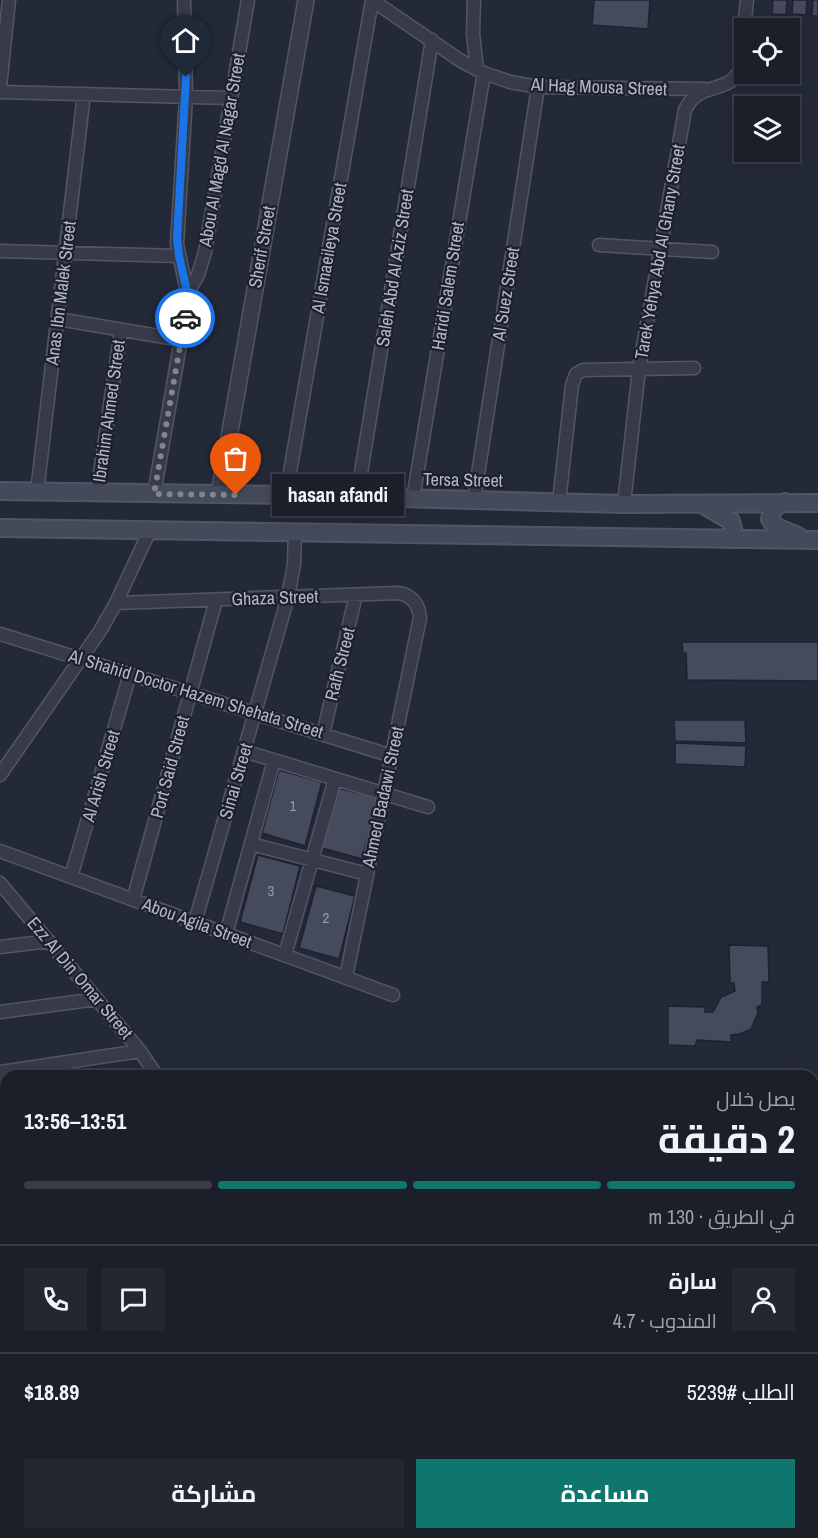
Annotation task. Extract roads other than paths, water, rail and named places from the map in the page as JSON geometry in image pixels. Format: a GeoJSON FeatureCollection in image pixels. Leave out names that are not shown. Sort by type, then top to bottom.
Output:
{"type":"FeatureCollection","features":[{"type":"Feature","properties":{"kind":"main road","name":"Tersa Street"},"geometry":{"type":"LineString","coordinates":[[0,491],[286,495],[624,504],[818,503]]}},
{"type":"Feature","properties":{"kind":"main road"},"geometry":{"type":"LineString","coordinates":[[699,502],[731,521],[733,529],[729,539]]}},
{"type":"Feature","properties":{"kind":"main road"},"geometry":{"type":"LineString","coordinates":[[785,502],[773,508],[771,513],[773,524],[812,540]]}},
{"type":"Feature","properties":{"kind":"main road"},"geometry":{"type":"LineString","coordinates":[[0,528],[812,540]]}},
{"type":"Feature","properties":{"kind":"street"},"geometry":{"type":"LineString","coordinates":[[0,87],[9,0]]}},
{"type":"Feature","properties":{"kind":"street"},"geometry":{"type":"LineString","coordinates":[[154,494],[182,340],[186,296],[177,238],[186,97],[184,0]]}},
{"type":"Feature","properties":{"kind":"street","name":"Abou Al Magd Al Nagar Street"},"geometry":{"type":"LineString","coordinates":[[186,296],[198,275],[205,252],[248,0]]}},
{"type":"Feature","properties":{"kind":"street","name":"Sherif Street"},"geometry":{"type":"LineString","coordinates":[[219,494],[306,0]]}},
{"type":"Feature","properties":{"kind":"street","name":"Al Hag Mousa Street"},"geometry":{"type":"LineString","coordinates":[[372,0],[461,61],[510,82],[538,87],[706,89]]}},
{"type":"Feature","properties":{"kind":"street","name":"Al Ismaeileya Street"},"geometry":{"type":"LineString","coordinates":[[286,495],[372,0]]}},
{"type":"Feature","properties":{"kind":"street","name":"Haridi Salem Street"},"geometry":{"type":"LineString","coordinates":[[413,499],[480,71],[473,34],[474,0]]}},
{"type":"Feature","properties":{"kind":"street","name":"Tarek Yehya Abd Al Ghany Street"},"geometry":{"type":"LineString","coordinates":[[745,18],[747,0]]}},
{"type":"Feature","properties":{"kind":"street","name":"Saleh Abd Al Aziz Street"},"geometry":{"type":"LineString","coordinates":[[357,497],[432,40]]}},
{"type":"Feature","properties":{"kind":"street","name":"Tarek Yehya Abd Al Ghany Street"},"geometry":{"type":"LineString","coordinates":[[624,504],[639,369],[685,110],[693,97],[706,89],[728,83],[734,76]]}},
{"type":"Feature","properties":{"kind":"street","name":"Al Suez Street"},"geometry":{"type":"LineString","coordinates":[[474,500],[538,87]]}},
{"type":"Feature","properties":{"kind":"street"},"geometry":{"type":"LineString","coordinates":[[0,92],[231,98]]}},
{"type":"Feature","properties":{"kind":"street","name":"Anas Ibn Malek Street"},"geometry":{"type":"LineString","coordinates":[[37,492],[84,94]]}},
{"type":"Feature","properties":{"kind":"street"},"geometry":{"type":"LineString","coordinates":[[599,245],[712,252]]}},
{"type":"Feature","properties":{"kind":"street"},"geometry":{"type":"LineString","coordinates":[[0,251],[179,256]]}},
{"type":"Feature","properties":{"kind":"street"},"geometry":{"type":"LineString","coordinates":[[58,320],[182,340]]}},
{"type":"Feature","properties":{"kind":"street","name":"Ibrahim Ahmed Street"},"geometry":{"type":"LineString","coordinates":[[97,493],[121,330]]}},
{"type":"Feature","properties":{"kind":"street"},"geometry":{"type":"LineString","coordinates":[[559,502],[574,377],[583,370],[694,368]]}},
{"type":"Feature","properties":{"kind":"street"},"geometry":{"type":"LineString","coordinates":[[0,775],[82,659],[116,603],[150,530]]}},
{"type":"Feature","properties":{"kind":"street","name":"Sinai Street"},"geometry":{"type":"LineString","coordinates":[[195,922],[288,597],[294,564],[295,533]]}},
{"type":"Feature","properties":{"kind":"street","name":"Ghaza Street"},"geometry":{"type":"LineString","coordinates":[[116,603],[403,594],[416,603],[420,618]]}},
{"type":"Feature","properties":{"kind":"street","name":"Rafh Street"},"geometry":{"type":"LineString","coordinates":[[323,734],[356,595]]}},
{"type":"Feature","properties":{"kind":"street","name":"Port Said Street"},"geometry":{"type":"LineString","coordinates":[[133,900],[216,600]]}},
{"type":"Feature","properties":{"kind":"street","name":"Ahmed Badawi Street"},"geometry":{"type":"LineString","coordinates":[[346,977],[420,618]]}},
{"type":"Feature","properties":{"kind":"street","name":"Al Shahid Doctor Hazem Shehata Street"},"geometry":{"type":"LineString","coordinates":[[0,634],[392,756]]}},
{"type":"Feature","properties":{"kind":"street","name":"Al Arish Street"},"geometry":{"type":"LineString","coordinates":[[71,877],[130,674]]}},
{"type":"Feature","properties":{"kind":"street"},"geometry":{"type":"LineString","coordinates":[[244,751],[428,807]]}},
{"type":"Feature","properties":{"kind":"street"},"geometry":{"type":"LineString","coordinates":[[226,934],[274,760]]}},
{"type":"Feature","properties":{"kind":"street"},"geometry":{"type":"LineString","coordinates":[[285,955],[335,779]]}},
{"type":"Feature","properties":{"kind":"street"},"geometry":{"type":"LineString","coordinates":[[251,844],[367,874]]}},
{"type":"Feature","properties":{"kind":"street","name":"Abou Agila Street"},"geometry":{"type":"LineString","coordinates":[[0,851],[393,995]]}},
{"type":"Feature","properties":{"kind":"street","name":"Ezz Al Din Omar Street"},"geometry":{"type":"LineString","coordinates":[[2,887],[140,1051],[153,1070]]}},
{"type":"Feature","properties":{"kind":"street"},"geometry":{"type":"LineString","coordinates":[[0,947],[49,941]]}},
{"type":"Feature","properties":{"kind":"street"},"geometry":{"type":"LineString","coordinates":[[0,1012],[97,999]]}},
{"type":"Feature","properties":{"kind":"street"},"geometry":{"type":"LineString","coordinates":[[13,1070],[140,1051]]}},
{"type":"Feature","properties":{"kind":"place","name":"hasan afandi"},"geometry":{"type":"Point","coordinates":[236,495]}}]}
